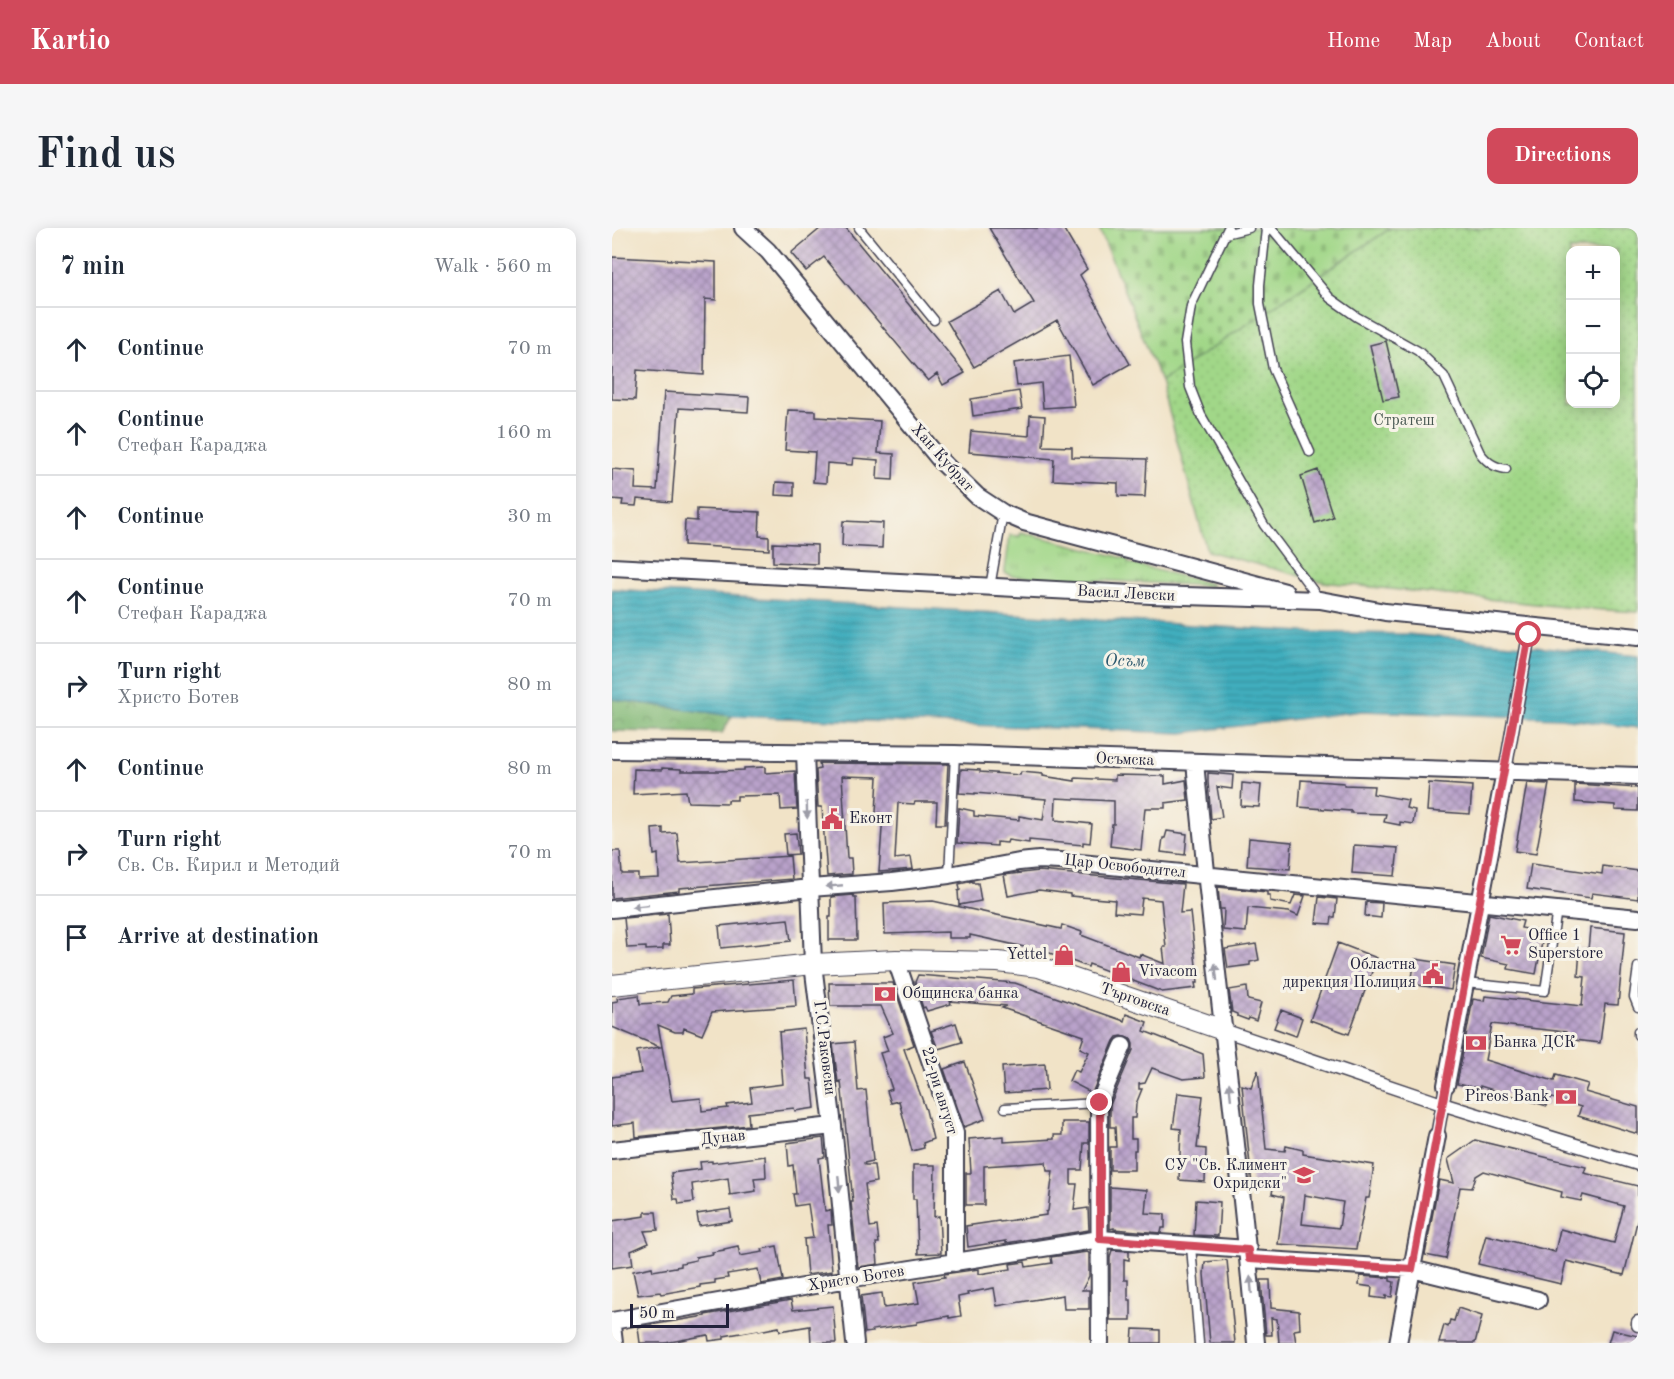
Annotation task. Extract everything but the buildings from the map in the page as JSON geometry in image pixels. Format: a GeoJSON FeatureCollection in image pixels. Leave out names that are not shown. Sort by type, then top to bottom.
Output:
{"type":"FeatureCollection","features":[{"type":"Feature","properties":{"kind":"street","name":"Хан Кубрат"},"geometry":{"type":"LineString","coordinates":[[743,228],[768,251],[941,461],[977,496],[1003,513],[1024,522],[1247,583],[1320,600]]}},
{"type":"Feature","properties":{"kind":"street","name":"Васил Левски"},"geometry":{"type":"LineString","coordinates":[[612,567],[1151,595],[1320,600],[1385,612],[1638,637]]}},
{"type":"Feature","properties":{"kind":"street"},"geometry":{"type":"LineString","coordinates":[[1398,1343],[1529,635]]}},
{"type":"Feature","properties":{"kind":"street","name":"Осъмска"},"geometry":{"type":"LineString","coordinates":[[612,750],[955,754],[1195,762],[1506,768],[1638,776]]}},
{"type":"Feature","properties":{"kind":"street","name":"Г.С.Раковски"},"geometry":{"type":"LineString","coordinates":[[805,752],[813,964],[833,1126],[855,1343]]}},
{"type":"Feature","properties":{"kind":"street"},"geometry":{"type":"LineString","coordinates":[[1195,762],[1205,875],[1256,1343]]}},
{"type":"Feature","properties":{"kind":"street","name":"Цар Освободител"},"geometry":{"type":"LineString","coordinates":[[612,909],[810,888],[892,882],[1039,860],[1638,918]]}},
{"type":"Feature","properties":{"kind":"street","name":"Търговска"},"geometry":{"type":"LineString","coordinates":[[612,985],[813,964],[896,960],[998,962],[1039,967],[1442,1104],[1638,1164]]}},
{"type":"Feature","properties":{"kind":"street","name":"22-ри август"},"geometry":{"type":"LineString","coordinates":[[896,960],[955,1133],[955,1263]]}},
{"type":"Feature","properties":{"kind":"street"},"geometry":{"type":"LineString","coordinates":[[1100,1343],[1100,1103],[1123,1046]]}},
{"type":"Feature","properties":{"kind":"street","name":"Дунав"},"geometry":{"type":"LineString","coordinates":[[612,1150],[833,1126]]}},
{"type":"Feature","properties":{"kind":"street","name":"Христо Ботев"},"geometry":{"type":"LineString","coordinates":[[612,1321],[848,1279],[1100,1239],[1191,1246],[1248,1254]]}},
{"type":"Feature","properties":{"kind":"street"},"geometry":{"type":"LineString","coordinates":[[1248,1254],[1412,1269],[1538,1300]]}},
{"type":"Feature","properties":{"kind":"street"},"geometry":{"type":"LineString","coordinates":[[612,1326],[614,1343]]}},
{"type":"Feature","properties":{"kind":"lane"},"geometry":{"type":"LineString","coordinates":[[859,228],[934,320]]}},
{"type":"Feature","properties":{"kind":"lane"},"geometry":{"type":"LineString","coordinates":[[1249,228],[1227,231],[1191,306],[1185,343],[1190,387],[1201,415],[1264,525],[1320,600]]}},
{"type":"Feature","properties":{"kind":"lane"},"geometry":{"type":"LineString","coordinates":[[1310,452],[1273,369],[1260,304],[1265,228],[1273,230],[1330,298],[1357,317],[1418,351],[1444,376],[1480,453],[1497,468],[1506,469]]}},
{"type":"Feature","properties":{"kind":"lane"},"geometry":{"type":"LineString","coordinates":[[990,587],[1003,513]]}},
{"type":"Feature","properties":{"kind":"lane"},"geometry":{"type":"LineString","coordinates":[[950,875],[955,754]]}},
{"type":"Feature","properties":{"kind":"lane"},"geometry":{"type":"LineString","coordinates":[[1464,983],[1545,990],[1557,909]]}},
{"type":"Feature","properties":{"kind":"lane"},"geometry":{"type":"LineString","coordinates":[[1638,967],[1634,997],[1638,1007]]}},
{"type":"Feature","properties":{"kind":"lane"},"geometry":{"type":"LineString","coordinates":[[1638,1030],[1638,1035]]}},
{"type":"Feature","properties":{"kind":"lane"},"geometry":{"type":"LineString","coordinates":[[1005,1108],[1100,1103]]}},
{"type":"Feature","properties":{"kind":"lane"},"geometry":{"type":"LineString","coordinates":[[1191,1246],[1199,1343]]}},
{"type":"Feature","properties":{"kind":"green space"},"geometry":{"type":"Polygon","coordinates":[[[1099,228],[1391,228],[1161,382],[1099,228]]]}},
{"type":"Feature","properties":{"kind":"green space","name":"Стратеш"},"geometry":{"type":"Polygon","coordinates":[[[1391,228],[1638,228],[1638,612],[1574,608],[1323,582],[1207,551],[1161,382],[1391,228]]]}},
{"type":"Feature","properties":{"kind":"green space"},"geometry":{"type":"Polygon","coordinates":[[[1021,532],[1128,559],[1128,563],[1212,584],[1212,586],[1012,576],[1005,573],[1010,535],[1020,536],[1021,532]]]}},
{"type":"Feature","properties":{"kind":"green space"},"geometry":{"type":"Polygon","coordinates":[[[612,699],[732,716],[722,733],[612,731],[612,699]]]}},
{"type":"Feature","properties":{"kind":"water","name":"Осъм"},"geometry":{"type":"Polygon","coordinates":[[[612,589],[1304,632],[1408,634],[1638,656],[1638,728],[1560,718],[1362,711],[1182,733],[732,716],[612,699],[612,589]]]}},
{"type":"Feature","properties":{"kind":"place","name":"Еконт"},"geometry":{"type":"Point","coordinates":[832,819]}},
{"type":"Feature","properties":{"kind":"place","name":"Office 1 Superstore"},"geometry":{"type":"Point","coordinates":[1511,945]}},
{"type":"Feature","properties":{"kind":"place","name":"Yettel"},"geometry":{"type":"Point","coordinates":[1064,955]}},
{"type":"Feature","properties":{"kind":"place","name":"Vivacom"},"geometry":{"type":"Point","coordinates":[1121,972]}},
{"type":"Feature","properties":{"kind":"place","name":"Областна дирекция Полиция"},"geometry":{"type":"Point","coordinates":[1433,974]}},
{"type":"Feature","properties":{"kind":"place","name":"Общинска банка"},"geometry":{"type":"Point","coordinates":[885,994]}},
{"type":"Feature","properties":{"kind":"place","name":"Банка ДСК"},"geometry":{"type":"Point","coordinates":[1476,1043]}},
{"type":"Feature","properties":{"kind":"place","name":"Pireos Bank"},"geometry":{"type":"Point","coordinates":[1566,1097]}},
{"type":"Feature","properties":{"kind":"place","name":"СУ \"Св. Климент Охридски\""},"geometry":{"type":"Point","coordinates":[1304,1175]}},
{"type":"Feature","properties":{"kind":"route"},"geometry":{"type":"LineString","coordinates":[[1100,1103],[1100,1239],[1248,1250],[1249,1259],[1412,1269],[1529,635]]}}]}
